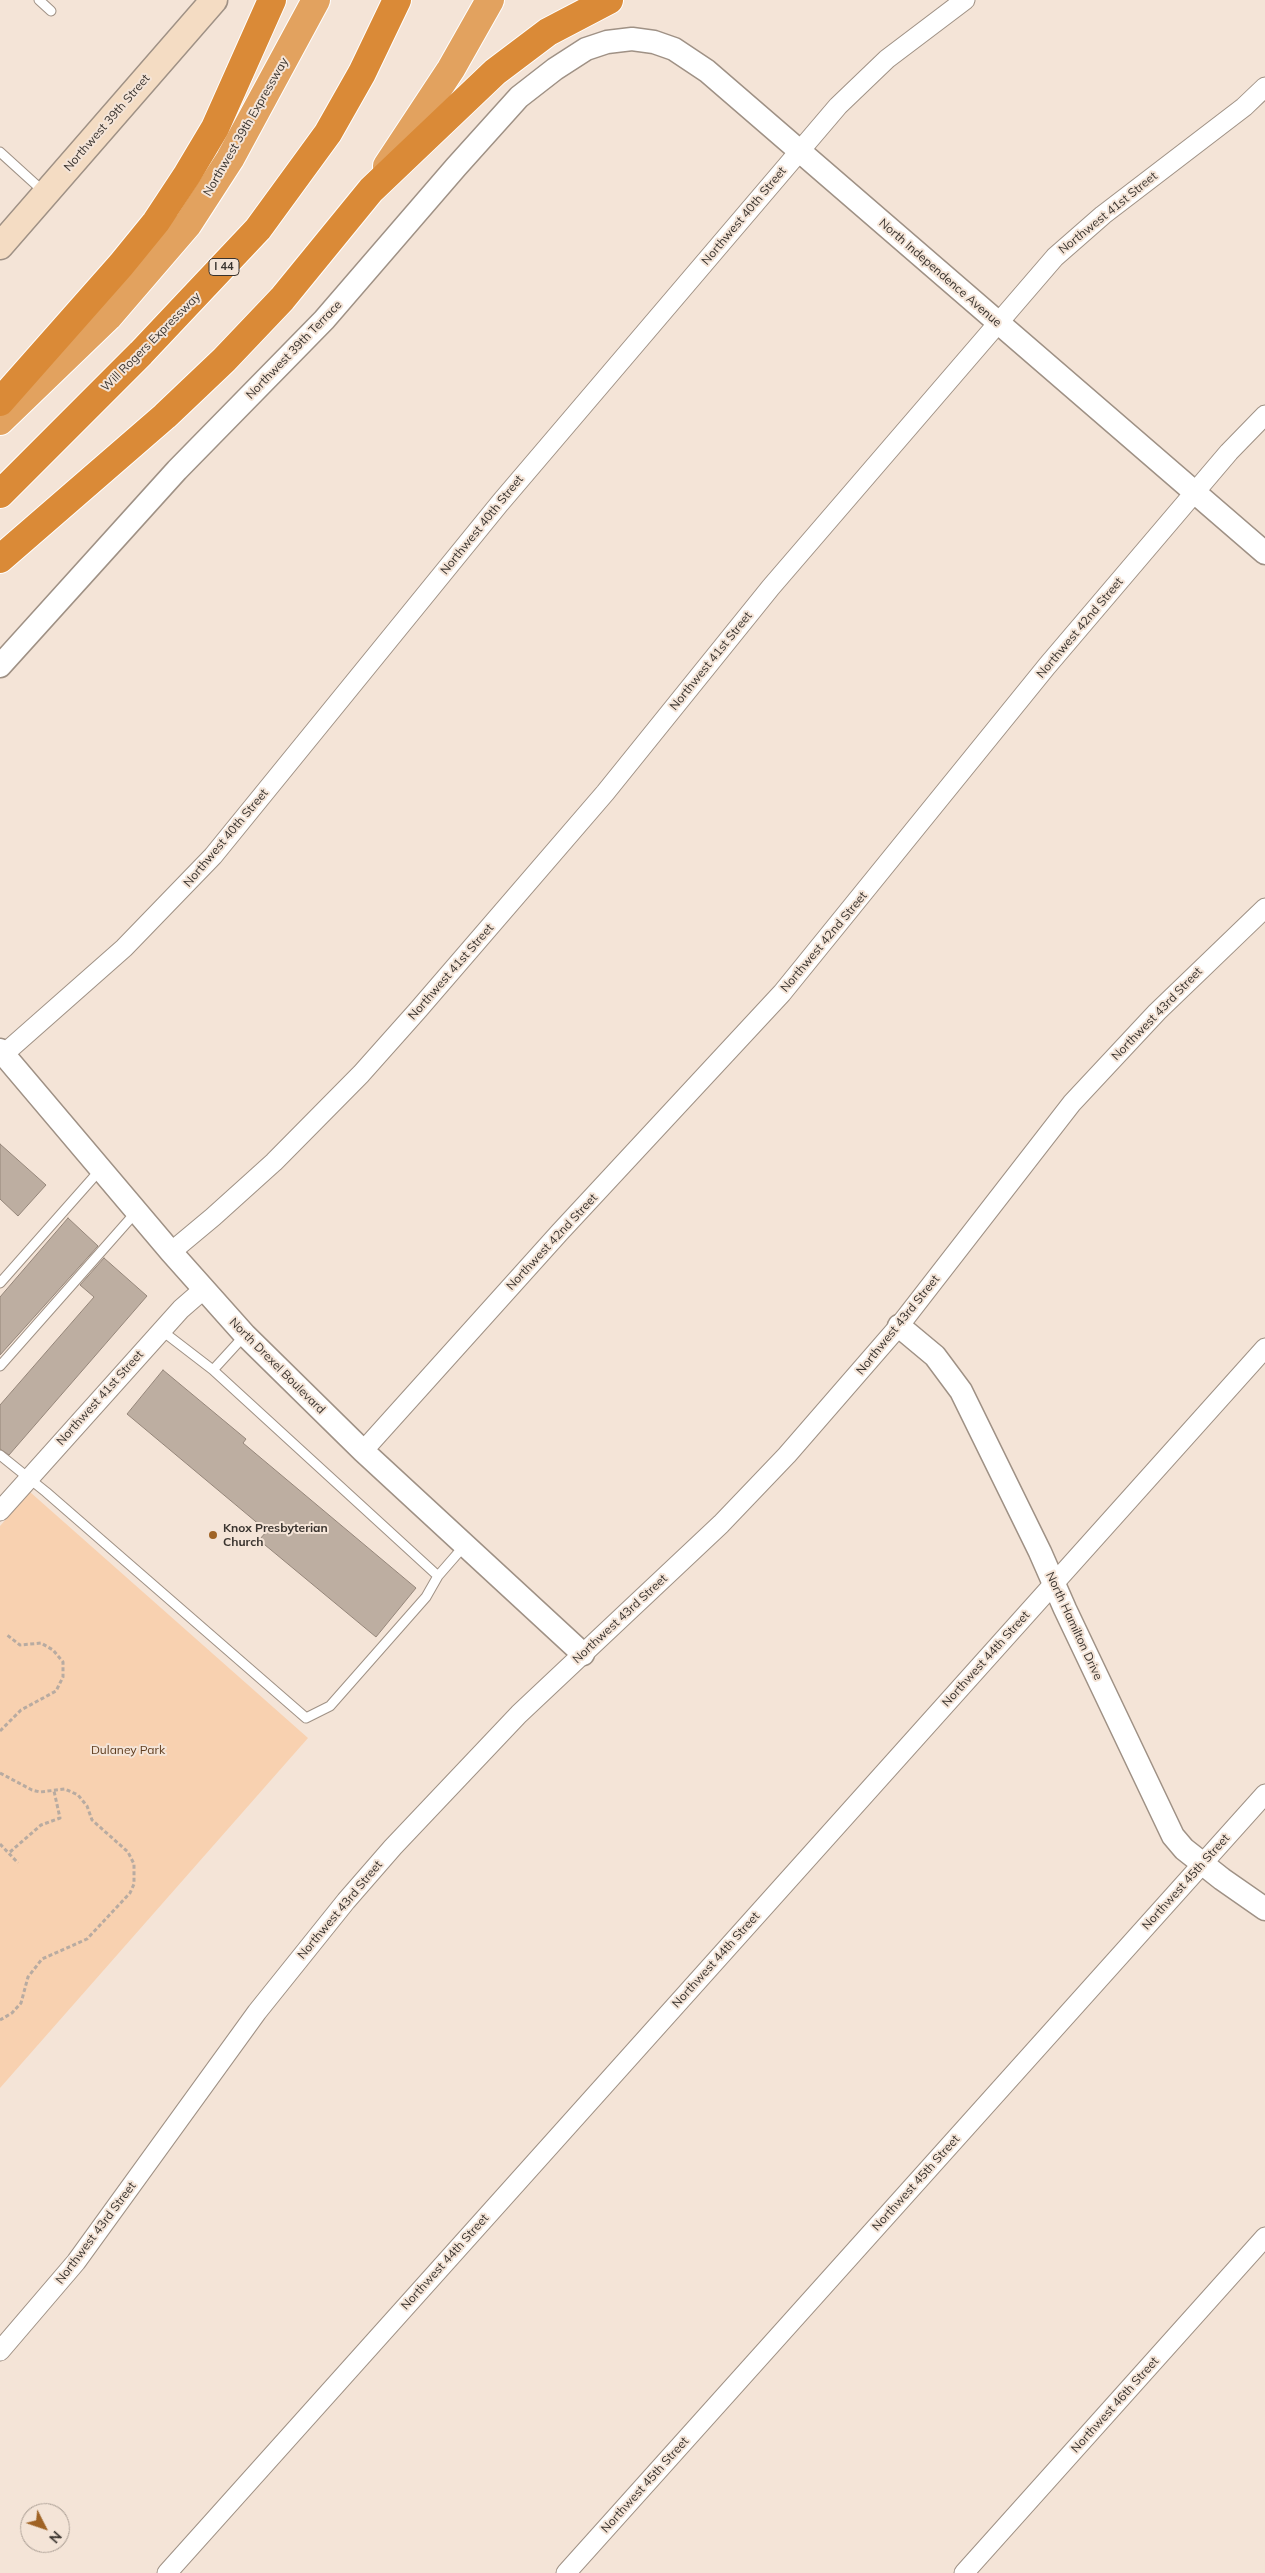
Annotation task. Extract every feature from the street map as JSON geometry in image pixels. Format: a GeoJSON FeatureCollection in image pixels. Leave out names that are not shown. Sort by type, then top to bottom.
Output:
{"type":"FeatureCollection","features":[{"type":"Feature","properties":{"kind":"highway"},"geometry":{"type":"LineString","coordinates":[[0,402],[127,258],[156,222],[188,175],[219,120],[272,0]]}},
{"type":"Feature","properties":{"kind":"highway","name":"Northwest 39th Expressway"},"geometry":{"type":"LineString","coordinates":[[0,421],[108,317],[188,224],[230,159],[316,0]]}},
{"type":"Feature","properties":{"kind":"highway","name":"Will Rogers Expressway"},"geometry":{"type":"LineString","coordinates":[[0,494],[141,354],[258,229],[328,133],[362,73],[397,0]]}},
{"type":"Feature","properties":{"kind":"highway"},"geometry":{"type":"LineString","coordinates":[[0,559],[165,416],[224,360],[282,299],[371,190],[432,99],[490,0]]}},
{"type":"Feature","properties":{"kind":"highway"},"geometry":{"type":"LineString","coordinates":[[371,190],[506,63],[548,32],[609,0]]}},
{"type":"Feature","properties":{"kind":"main road","name":"Northwest 39th Street"},"geometry":{"type":"LineString","coordinates":[[0,246],[214,0]]}},
{"type":"Feature","properties":{"kind":"street","name":"Northwest 40th Street"},"geometry":{"type":"LineString","coordinates":[[2,1052],[124,948],[213,856],[500,503],[800,150],[860,84],[887,59],[965,0]]}},
{"type":"Feature","properties":{"kind":"street","name":"North Independence Avenue"},"geometry":{"type":"LineString","coordinates":[[596,45],[619,40],[641,39],[674,49],[707,71],[1265,553]]}},
{"type":"Feature","properties":{"kind":"street","name":"Northwest 39th Terrace"},"geometry":{"type":"LineString","coordinates":[[0,666],[177,470],[330,314],[519,97],[555,69],[596,45]]}},
{"type":"Feature","properties":{"kind":"street","name":"Northwest 41st Street"},"geometry":{"type":"LineString","coordinates":[[171,1252],[213,1218],[274,1162],[355,1080],[418,1010],[578,825],[771,587],[997,323],[1071,242],[1244,106],[1265,87]]}},
{"type":"Feature","properties":{"kind":"street","name":"Northwest 42nd Street"},"geometry":{"type":"LineString","coordinates":[[363,1451],[560,1232],[782,993],[1046,666],[1229,452],[1265,415]]}},
{"type":"Feature","properties":{"kind":"street","name":"Northwest 43rd Street"},"geometry":{"type":"LineString","coordinates":[[0,2351],[76,2262],[257,2012],[346,1901],[474,1759],[757,1487],[817,1423],[899,1326],[1072,1103],[1157,1012],[1265,908]]}},
{"type":"Feature","properties":{"kind":"street","name":"North Drexel Boulevard"},"geometry":{"type":"LineString","coordinates":[[2,1052],[102,1168],[171,1252],[245,1335],[363,1451],[583,1654]]}},
{"type":"Feature","properties":{"kind":"street","name":"Northwest 41st Street"},"geometry":{"type":"LineString","coordinates":[[4,1502],[28,1478],[161,1330],[204,1289]]}},
{"type":"Feature","properties":{"kind":"street","name":"North Hamilton Drive"},"geometry":{"type":"LineString","coordinates":[[899,1326],[935,1356],[962,1391],[1173,1836],[1202,1864],[1247,1899],[1265,1910]]}},
{"type":"Feature","properties":{"kind":"street","name":"Northwest 44th Street"},"geometry":{"type":"LineString","coordinates":[[166,2573],[1265,1348]]}},
{"type":"Feature","properties":{"kind":"street","name":"Northwest 45th Street"},"geometry":{"type":"LineString","coordinates":[[566,2573],[1265,1794]]}},
{"type":"Feature","properties":{"kind":"street","name":"Northwest 46th Street"},"geometry":{"type":"LineString","coordinates":[[964,2573],[1265,2237]]}},
{"type":"Feature","properties":{"kind":"lane"},"geometry":{"type":"LineString","coordinates":[[39,0],[51,11]]}},
{"type":"Feature","properties":{"kind":"lane"},"geometry":{"type":"LineString","coordinates":[[0,152],[46,193]]}},
{"type":"Feature","properties":{"kind":"lane"},"geometry":{"type":"LineString","coordinates":[[0,1283],[102,1168]]}},
{"type":"Feature","properties":{"kind":"lane"},"geometry":{"type":"LineString","coordinates":[[0,1366],[138,1211]]}},
{"type":"Feature","properties":{"kind":"lane"},"geometry":{"type":"LineString","coordinates":[[161,1330],[213,1370],[438,1576]]}},
{"type":"Feature","properties":{"kind":"lane"},"geometry":{"type":"LineString","coordinates":[[213,1370],[245,1335]]}},
{"type":"Feature","properties":{"kind":"lane"},"geometry":{"type":"LineString","coordinates":[[0,1455],[306,1718],[330,1706],[426,1597],[438,1576],[466,1545]]}},
{"type":"Feature","properties":{"kind":"path"},"geometry":{"type":"LineString","coordinates":[[0,1731],[21,1710],[56,1691],[63,1677],[63,1662],[53,1650],[41,1643],[20,1645],[8,1635]]}},
{"type":"Feature","properties":{"kind":"path"},"geometry":{"type":"LineString","coordinates":[[0,1773],[32,1790],[54,1791],[65,1789],[78,1795],[87,1806],[92,1820],[128,1852],[134,1864],[134,1884],[130,1893],[87,1939],[42,1959],[28,1977],[21,2003],[12,2013],[0,2020]]}},
{"type":"Feature","properties":{"kind":"path"},"geometry":{"type":"LineString","coordinates":[[10,1852],[41,1825],[60,1818],[54,1791]]}},
{"type":"Feature","properties":{"kind":"path"},"geometry":{"type":"LineString","coordinates":[[0,1844],[18,1862]]}},
{"type":"Feature","properties":{"kind":"green space","name":"Dulaney Park"},"geometry":{"type":"Polygon","coordinates":[[[30,1492],[308,1738],[0,2088],[0,1526],[30,1492]]]}},
{"type":"Feature","properties":{"kind":"building"},"geometry":{"type":"Polygon","coordinates":[[[0,1144],[46,1185],[18,1216],[0,1199],[0,1144]]]}},
{"type":"Feature","properties":{"kind":"building"},"geometry":{"type":"Polygon","coordinates":[[[68,1218],[98,1246],[0,1355],[0,1297],[68,1218]]]}},
{"type":"Feature","properties":{"kind":"building"},"geometry":{"type":"Polygon","coordinates":[[[104,1258],[147,1296],[9,1455],[0,1449],[0,1405],[94,1297],[80,1285],[104,1258]]]}},
{"type":"Feature","properties":{"kind":"building"},"geometry":{"type":"Polygon","coordinates":[[[163,1370],[246,1439],[243,1443],[416,1588],[376,1637],[259,1540],[267,1531],[127,1414],[163,1370]]]}},
{"type":"Feature","properties":{"kind":"place","name":"Knox Presbyterian Church"},"geometry":{"type":"Point","coordinates":[213,1535]}}]}
